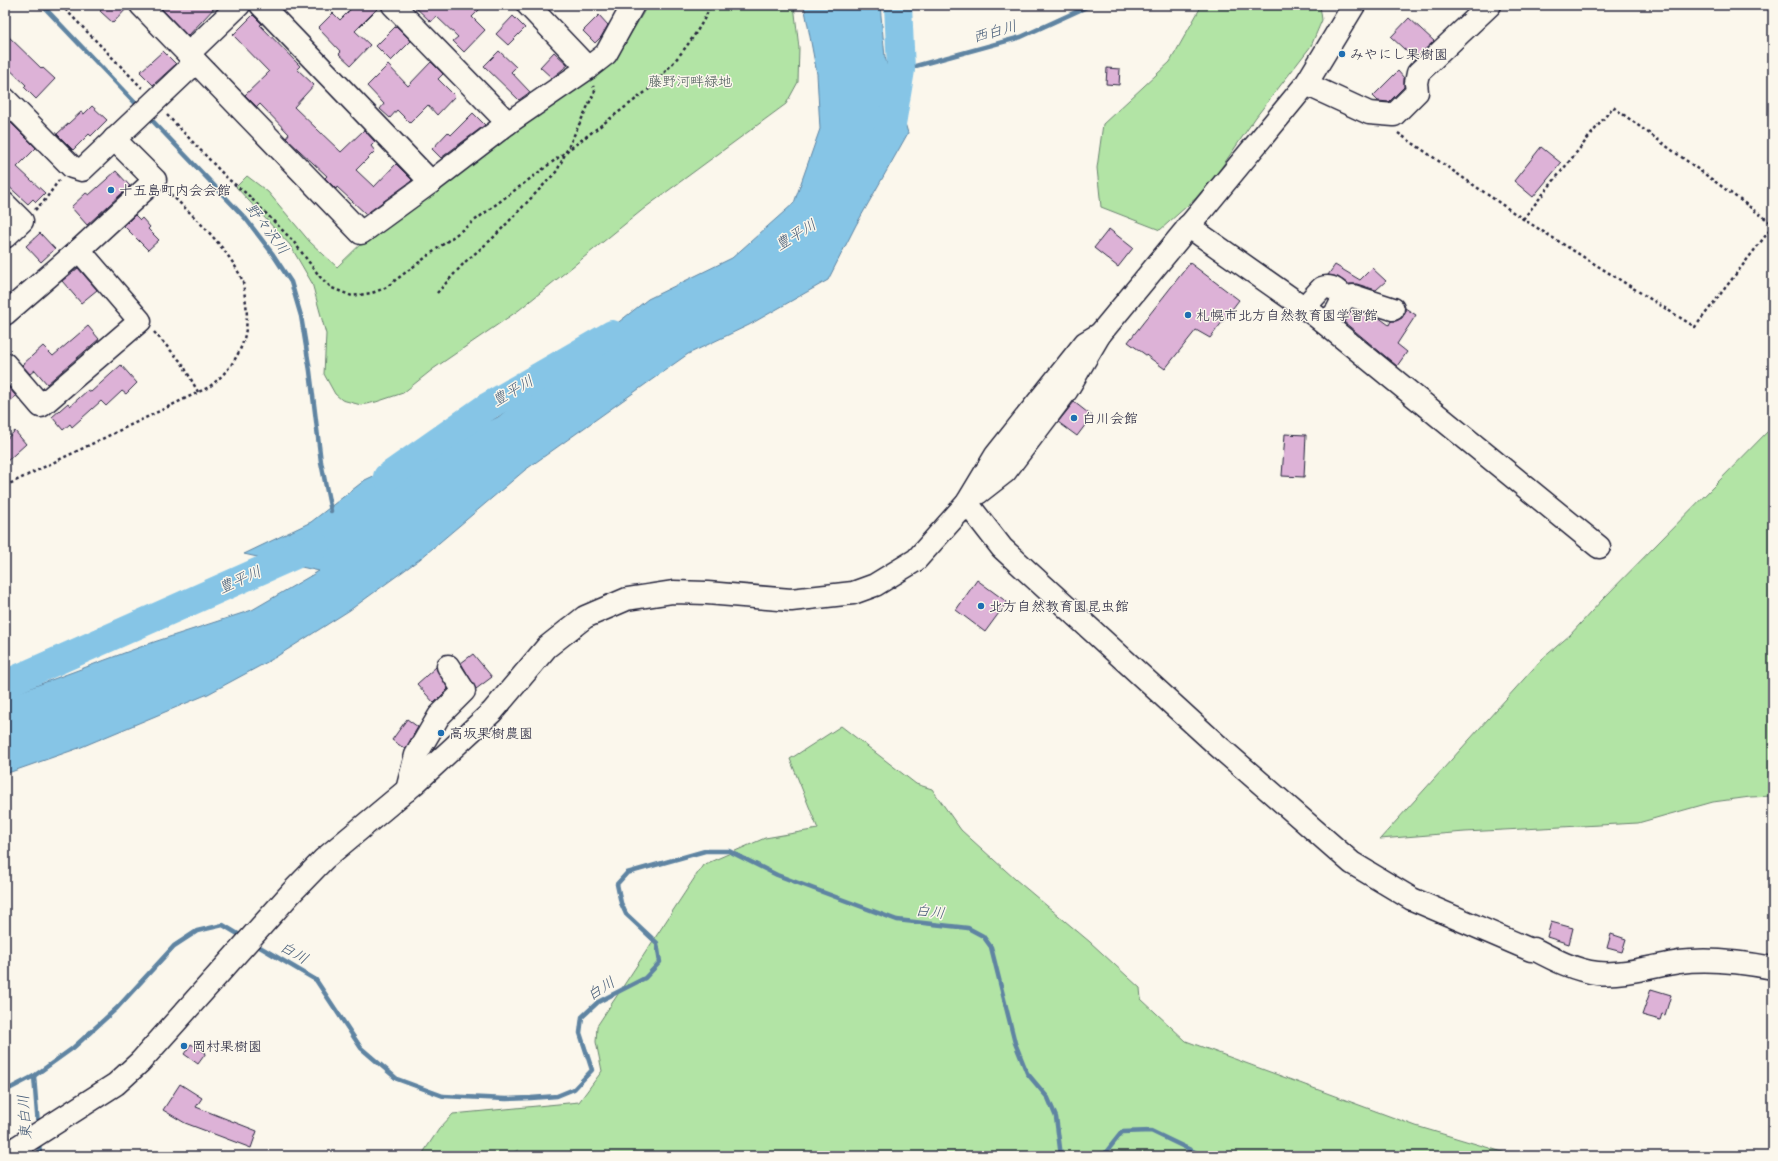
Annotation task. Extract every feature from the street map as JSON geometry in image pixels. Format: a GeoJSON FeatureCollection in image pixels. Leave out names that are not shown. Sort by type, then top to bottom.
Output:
{"type":"FeatureCollection","features":[{"type":"Feature","properties":{"kind":"street"},"geometry":{"type":"LineString","coordinates":[[141,5],[360,233],[431,182],[508,123],[606,54],[633,5]]}},
{"type":"Feature","properties":{"kind":"street"},"geometry":{"type":"LineString","coordinates":[[5,99],[72,167],[82,170],[154,102],[239,5]]}},
{"type":"Feature","properties":{"kind":"street"},"geometry":{"type":"LineString","coordinates":[[261,5],[431,182]]}},
{"type":"Feature","properties":{"kind":"street"},"geometry":{"type":"LineString","coordinates":[[393,5],[508,123]]}},
{"type":"Feature","properties":{"kind":"street"},"geometry":{"type":"LineString","coordinates":[[528,5],[588,68]]}},
{"type":"Feature","properties":{"kind":"street"},"geometry":{"type":"LineString","coordinates":[[5,1155],[116,1084],[126,1075],[140,1062],[291,893],[324,859],[407,790],[492,712],[547,647],[585,617],[627,599],[673,592],[707,593],[791,600],[853,593],[875,586],[916,560],[967,503],[1005,472],[1067,390],[1100,334],[1306,84],[1354,5]]}},
{"type":"Feature","properties":{"kind":"street"},"geometry":{"type":"LineString","coordinates":[[1306,84],[1369,113],[1394,115],[1417,92],[1416,83],[1418,73],[1490,5]]}},
{"type":"Feature","properties":{"kind":"street"},"geometry":{"type":"LineString","coordinates":[[5,314],[79,250],[156,180],[119,135]]}},
{"type":"Feature","properties":{"kind":"street"},"geometry":{"type":"LineString","coordinates":[[5,204],[22,221],[5,236]]}},
{"type":"Feature","properties":{"kind":"street"},"geometry":{"type":"LineString","coordinates":[[1188,226],[1326,324],[1599,547]]}},
{"type":"Feature","properties":{"kind":"street"},"geometry":{"type":"LineString","coordinates":[[5,364],[41,406],[140,321],[79,250]]}},
{"type":"Feature","properties":{"kind":"street"},"geometry":{"type":"LineString","coordinates":[[1305,309],[1322,288],[1331,287],[1336,290],[1342,298]]}},
{"type":"Feature","properties":{"kind":"street"},"geometry":{"type":"LineString","coordinates":[[1342,298],[1353,296],[1393,309]]}},
{"type":"Feature","properties":{"kind":"street"},"geometry":{"type":"LineString","coordinates":[[1326,324],[1337,311],[1342,298]]}},
{"type":"Feature","properties":{"kind":"street"},"geometry":{"type":"LineString","coordinates":[[967,503],[1002,548],[1217,746],[1352,864],[1412,899],[1531,950],[1534,949],[1567,966],[1598,973],[1632,971],[1680,962],[1721,960],[1773,968]]}},
{"type":"Feature","properties":{"kind":"street"},"geometry":{"type":"LineString","coordinates":[[407,790],[416,755],[439,716],[464,691],[448,666]]}},
{"type":"Feature","properties":{"kind":"path"},"geometry":{"type":"LineString","coordinates":[[61,5],[154,102]]}},
{"type":"Feature","properties":{"kind":"path"},"geometry":{"type":"LineString","coordinates":[[437,293],[465,262],[492,240],[557,171],[595,92],[588,68]]}},
{"type":"Feature","properties":{"kind":"path"},"geometry":{"type":"LineString","coordinates":[[1395,131],[1523,219],[1695,327],[1773,225],[1613,107],[1523,219]]}},
{"type":"Feature","properties":{"kind":"path"},"geometry":{"type":"LineString","coordinates":[[22,221],[45,200],[57,181],[79,169]]}},
{"type":"Feature","properties":{"kind":"path"},"geometry":{"type":"LineString","coordinates":[[5,486],[198,392],[217,380],[236,359],[244,341],[248,314],[243,282],[226,253],[181,204],[156,180]]}},
{"type":"Feature","properties":{"kind":"path"},"geometry":{"type":"LineString","coordinates":[[140,321],[150,327],[182,364],[198,392]]}},
{"type":"Feature","properties":{"kind":"green space","name":"藤野河畔緑地"},"geometry":{"type":"Polygon","coordinates":[[[648,5],[794,5],[799,48],[798,82],[786,104],[646,207],[519,310],[433,369],[403,393],[376,402],[361,405],[342,400],[335,394],[324,374],[326,334],[312,283],[290,245],[236,187],[247,176],[268,192],[310,242],[337,267],[368,237],[617,57],[648,5]]]}},
{"type":"Feature","properties":{"kind":"green space"},"geometry":{"type":"Polygon","coordinates":[[[1202,5],[1320,5],[1322,20],[1311,46],[1256,117],[1219,171],[1196,198],[1160,230],[1101,207],[1097,168],[1103,124],[1170,62],[1202,5]]]}},
{"type":"Feature","properties":{"kind":"green space"},"geometry":{"type":"Polygon","coordinates":[[[1773,426],[1773,796],[1750,797],[1713,802],[1638,823],[1465,832],[1380,839],[1542,659],[1570,635],[1602,600],[1773,426]]]}},
{"type":"Feature","properties":{"kind":"green space"},"geometry":{"type":"Polygon","coordinates":[[[841,726],[916,784],[932,789],[961,830],[1015,879],[1090,942],[1140,988],[1141,999],[1186,1041],[1416,1126],[1516,1156],[519,1156],[518,1150],[507,1156],[421,1156],[439,1129],[453,1114],[579,1102],[602,1071],[596,1042],[597,1026],[703,865],[765,838],[818,829],[790,759],[841,726]]]}},
{"type":"Feature","properties":{"kind":"water"},"geometry":{"type":"Polygon","coordinates":[[[804,5],[880,5],[885,57],[908,133],[856,225],[828,280],[749,325],[688,354],[525,470],[420,559],[350,610],[271,660],[208,694],[79,748],[5,774],[5,697],[154,642],[252,610],[319,571],[244,554],[311,522],[365,480],[498,417],[648,299],[732,258],[794,203],[820,129],[817,74],[804,5]]]}},
{"type":"Feature","properties":{"kind":"building"},"geometry":{"type":"Polygon","coordinates":[[[106,5],[129,6],[113,23],[100,11],[106,5]]]}},
{"type":"Feature","properties":{"kind":"building"},"geometry":{"type":"Polygon","coordinates":[[[158,5],[217,5],[188,36],[158,5]]]}},
{"type":"Feature","properties":{"kind":"building"},"geometry":{"type":"Polygon","coordinates":[[[355,5],[381,5],[355,31],[370,45],[351,65],[339,54],[341,52],[318,28],[333,13],[340,20],[355,5]]]}},
{"type":"Feature","properties":{"kind":"building"},"geometry":{"type":"Polygon","coordinates":[[[413,5],[484,5],[472,17],[485,30],[464,52],[453,41],[458,37],[436,16],[431,22],[413,5]]]}},
{"type":"Feature","properties":{"kind":"building"},"geometry":{"type":"Polygon","coordinates":[[[253,15],[262,24],[260,25],[300,66],[297,69],[314,85],[294,107],[341,152],[364,130],[375,142],[371,146],[375,151],[356,170],[374,187],[396,164],[412,180],[410,182],[366,214],[337,187],[336,189],[325,178],[327,176],[286,138],[289,134],[260,104],[257,107],[245,95],[269,72],[233,35],[253,15]]]}},
{"type":"Feature","properties":{"kind":"building"},"geometry":{"type":"Polygon","coordinates":[[[599,15],[608,25],[601,37],[595,43],[583,31],[599,15]]]}},
{"type":"Feature","properties":{"kind":"building"},"geometry":{"type":"Polygon","coordinates":[[[513,16],[525,28],[508,45],[496,34],[513,16]]]}},
{"type":"Feature","properties":{"kind":"building"},"geometry":{"type":"Polygon","coordinates":[[[1409,18],[1434,41],[1415,59],[1391,37],[1409,18]]]}},
{"type":"Feature","properties":{"kind":"building"},"geometry":{"type":"Polygon","coordinates":[[[396,26],[411,41],[391,61],[376,46],[396,26]]]}},
{"type":"Feature","properties":{"kind":"building"},"geometry":{"type":"Polygon","coordinates":[[[5,33],[42,69],[43,68],[55,79],[36,99],[24,87],[26,85],[5,65],[5,33]]]}},
{"type":"Feature","properties":{"kind":"building"},"geometry":{"type":"Polygon","coordinates":[[[163,51],[176,64],[153,85],[140,72],[163,51]]]}},
{"type":"Feature","properties":{"kind":"building"},"geometry":{"type":"Polygon","coordinates":[[[499,51],[516,67],[511,72],[530,92],[519,100],[484,66],[499,51]]]}},
{"type":"Feature","properties":{"kind":"building"},"geometry":{"type":"Polygon","coordinates":[[[554,52],[568,65],[552,78],[540,67],[554,52]]]}},
{"type":"Feature","properties":{"kind":"building"},"geometry":{"type":"Polygon","coordinates":[[[431,62],[443,74],[438,79],[455,96],[437,115],[428,105],[410,123],[397,110],[390,118],[380,109],[384,104],[367,86],[388,65],[408,86],[431,62]]]}},
{"type":"Feature","properties":{"kind":"building"},"geometry":{"type":"Polygon","coordinates":[[[1107,68],[1120,69],[1119,85],[1106,84],[1107,68]]]}},
{"type":"Feature","properties":{"kind":"building"},"geometry":{"type":"Polygon","coordinates":[[[1398,71],[1404,78],[1404,87],[1389,102],[1378,101],[1373,96],[1398,71]]]}},
{"type":"Feature","properties":{"kind":"building"},"geometry":{"type":"Polygon","coordinates":[[[92,106],[107,120],[91,136],[89,134],[73,150],[57,134],[81,112],[84,114],[92,106]]]}},
{"type":"Feature","properties":{"kind":"building"},"geometry":{"type":"Polygon","coordinates":[[[473,113],[485,125],[441,158],[432,149],[448,132],[451,135],[473,113]]]}},
{"type":"Feature","properties":{"kind":"building"},"geometry":{"type":"Polygon","coordinates":[[[5,117],[36,148],[17,167],[45,193],[36,202],[33,199],[28,204],[5,183],[5,117]]]}},
{"type":"Feature","properties":{"kind":"building"},"geometry":{"type":"Polygon","coordinates":[[[1541,147],[1561,163],[1533,197],[1514,181],[1541,147]]]}},
{"type":"Feature","properties":{"kind":"building"},"geometry":{"type":"Polygon","coordinates":[[[116,171],[130,186],[87,225],[71,207],[86,193],[89,195],[116,171]]]}},
{"type":"Feature","properties":{"kind":"building"},"geometry":{"type":"Polygon","coordinates":[[[135,215],[140,220],[142,218],[150,227],[148,229],[159,240],[148,250],[124,226],[135,215]]]}},
{"type":"Feature","properties":{"kind":"building"},"geometry":{"type":"Polygon","coordinates":[[[1109,229],[1133,248],[1118,267],[1094,248],[1109,229]]]}},
{"type":"Feature","properties":{"kind":"building"},"geometry":{"type":"Polygon","coordinates":[[[40,233],[55,249],[41,262],[26,246],[40,233]]]}},
{"type":"Feature","properties":{"kind":"building","name":"札幌市北方自然教育園学習館"},"geometry":{"type":"Polygon","coordinates":[[[1190,263],[1239,300],[1210,338],[1196,330],[1165,369],[1128,342],[1190,263]]]}},
{"type":"Feature","properties":{"kind":"building"},"geometry":{"type":"Polygon","coordinates":[[[1335,265],[1360,280],[1372,268],[1386,281],[1376,290],[1357,284],[1348,284],[1338,277],[1328,275],[1335,265]]]}},
{"type":"Feature","properties":{"kind":"building"},"geometry":{"type":"Polygon","coordinates":[[[78,268],[97,290],[81,303],[62,281],[78,268]]]}},
{"type":"Feature","properties":{"kind":"building"},"geometry":{"type":"Polygon","coordinates":[[[1405,308],[1416,315],[1397,344],[1407,352],[1397,366],[1344,322],[1352,309],[1378,317],[1389,325],[1391,321],[1396,321],[1402,318],[1405,313],[1405,308]]]}},
{"type":"Feature","properties":{"kind":"building"},"geometry":{"type":"Polygon","coordinates":[[[88,326],[99,339],[47,384],[35,370],[30,374],[22,365],[43,346],[53,356],[88,326]]]}},
{"type":"Feature","properties":{"kind":"building"},"geometry":{"type":"Polygon","coordinates":[[[121,365],[137,383],[126,394],[122,391],[106,406],[101,401],[72,427],[70,424],[63,430],[52,417],[68,403],[70,406],[88,390],[91,392],[121,365]]]}},
{"type":"Feature","properties":{"kind":"building"},"geometry":{"type":"Polygon","coordinates":[[[7,386],[16,396],[5,405],[5,388],[7,386]]]}},
{"type":"Feature","properties":{"kind":"building","name":"白川会館"},"geometry":{"type":"Polygon","coordinates":[[[1074,402],[1092,416],[1077,436],[1058,422],[1074,402]]]}},
{"type":"Feature","properties":{"kind":"building"},"geometry":{"type":"Polygon","coordinates":[[[15,431],[26,444],[5,463],[5,440],[15,431]]]}},
{"type":"Feature","properties":{"kind":"building"},"geometry":{"type":"Polygon","coordinates":[[[1285,434],[1306,435],[1304,477],[1282,476],[1285,434]]]}},
{"type":"Feature","properties":{"kind":"building","name":"北方自然教育園昆虫館"},"geometry":{"type":"Polygon","coordinates":[[[977,580],[1007,602],[985,632],[956,610],[977,580]]]}},
{"type":"Feature","properties":{"kind":"building"},"geometry":{"type":"Polygon","coordinates":[[[473,654],[492,677],[476,689],[461,663],[473,654]]]}},
{"type":"Feature","properties":{"kind":"building"},"geometry":{"type":"Polygon","coordinates":[[[436,667],[448,689],[434,703],[417,684],[436,667]]]}},
{"type":"Feature","properties":{"kind":"building"},"geometry":{"type":"Polygon","coordinates":[[[407,719],[418,727],[405,749],[392,740],[407,719]]]}},
{"type":"Feature","properties":{"kind":"building"},"geometry":{"type":"Polygon","coordinates":[[[1551,922],[1573,928],[1569,944],[1547,937],[1551,922]]]}},
{"type":"Feature","properties":{"kind":"building"},"geometry":{"type":"Polygon","coordinates":[[[1611,934],[1626,939],[1622,952],[1607,948],[1611,934]]]}},
{"type":"Feature","properties":{"kind":"building"},"geometry":{"type":"Polygon","coordinates":[[[1651,989],[1671,995],[1665,1015],[1662,1014],[1660,1020],[1642,1015],[1651,989]]]}},
{"type":"Feature","properties":{"kind":"building"},"geometry":{"type":"Polygon","coordinates":[[[191,1044],[206,1053],[198,1064],[184,1054],[191,1044]]]}},
{"type":"Feature","properties":{"kind":"building"},"geometry":{"type":"Polygon","coordinates":[[[180,1084],[202,1098],[196,1107],[257,1131],[251,1148],[185,1123],[163,1110],[180,1084]]]}},
{"type":"Feature","properties":{"kind":"waterway","name":"野々沢川"},"geometry":{"type":"LineString","coordinates":[[42,5],[140,108]]}},
{"type":"Feature","properties":{"kind":"waterway","name":"西白川"},"geometry":{"type":"LineString","coordinates":[[887,132],[892,124],[901,70],[898,5]]}},
{"type":"Feature","properties":{"kind":"waterway","name":"西白川"},"geometry":{"type":"LineString","coordinates":[[901,70],[1021,37],[1091,5]]}},
{"type":"Feature","properties":{"kind":"waterway","name":"野々沢川"},"geometry":{"type":"LineString","coordinates":[[148,116],[246,219],[272,253],[291,282],[301,316],[310,371],[321,462],[331,511]]}},
{"type":"Feature","properties":{"kind":"waterway","name":"豊平川"},"geometry":{"type":"LineString","coordinates":[[387,477],[488,406],[612,334]]}},
{"type":"Feature","properties":{"kind":"waterway","name":"豊平川"},"geometry":{"type":"LineString","coordinates":[[5,684],[316,546]]}},
{"type":"Feature","properties":{"kind":"waterway","name":"白川"},"geometry":{"type":"LineString","coordinates":[[253,943],[316,980],[361,1048],[397,1079],[443,1096],[506,1099],[557,1096],[574,1089],[592,1070],[580,1033],[582,1017],[598,1002],[645,978],[660,962],[657,943],[626,914],[621,903],[617,884],[627,873],[705,851],[729,851],[777,875],[897,920],[968,928],[983,936],[991,947],[1015,1043],[1027,1073],[1048,1098],[1056,1117],[1061,1156]]}},
{"type":"Feature","properties":{"kind":"waterway","name":"白川"},"geometry":{"type":"LineString","coordinates":[[5,1091],[34,1076],[73,1048],[117,1008],[174,946],[197,931],[223,925],[243,937]]}},
{"type":"Feature","properties":{"kind":"waterway","name":"東白川"},"geometry":{"type":"LineString","coordinates":[[34,1076],[38,1126]]}},
{"type":"Feature","properties":{"kind":"waterway","name":"白川"},"geometry":{"type":"LineString","coordinates":[[1103,1156],[1122,1132],[1151,1131],[1199,1154],[1213,1156]]}},
{"type":"Feature","properties":{"kind":"waterway","name":"東白川"},"geometry":{"type":"LineString","coordinates":[[39,1142],[40,1156]]}},
{"type":"Feature","properties":{"kind":"place","name":"みやにし果樹園"},"geometry":{"type":"Point","coordinates":[1342,54]}},
{"type":"Feature","properties":{"kind":"place","name":"十五島町内会会館"},"geometry":{"type":"Point","coordinates":[111,190]}},
{"type":"Feature","properties":{"kind":"place","name":"札幌市北方自然教育園学習館"},"geometry":{"type":"Point","coordinates":[1188,315]}},
{"type":"Feature","properties":{"kind":"place","name":"白川会館"},"geometry":{"type":"Point","coordinates":[1074,418]}},
{"type":"Feature","properties":{"kind":"place","name":"北方自然教育園昆虫館"},"geometry":{"type":"Point","coordinates":[981,606]}},
{"type":"Feature","properties":{"kind":"place","name":"高坂果樹農園"},"geometry":{"type":"Point","coordinates":[441,733]}},
{"type":"Feature","properties":{"kind":"place","name":"岡村果樹園"},"geometry":{"type":"Point","coordinates":[184,1046]}}]}
